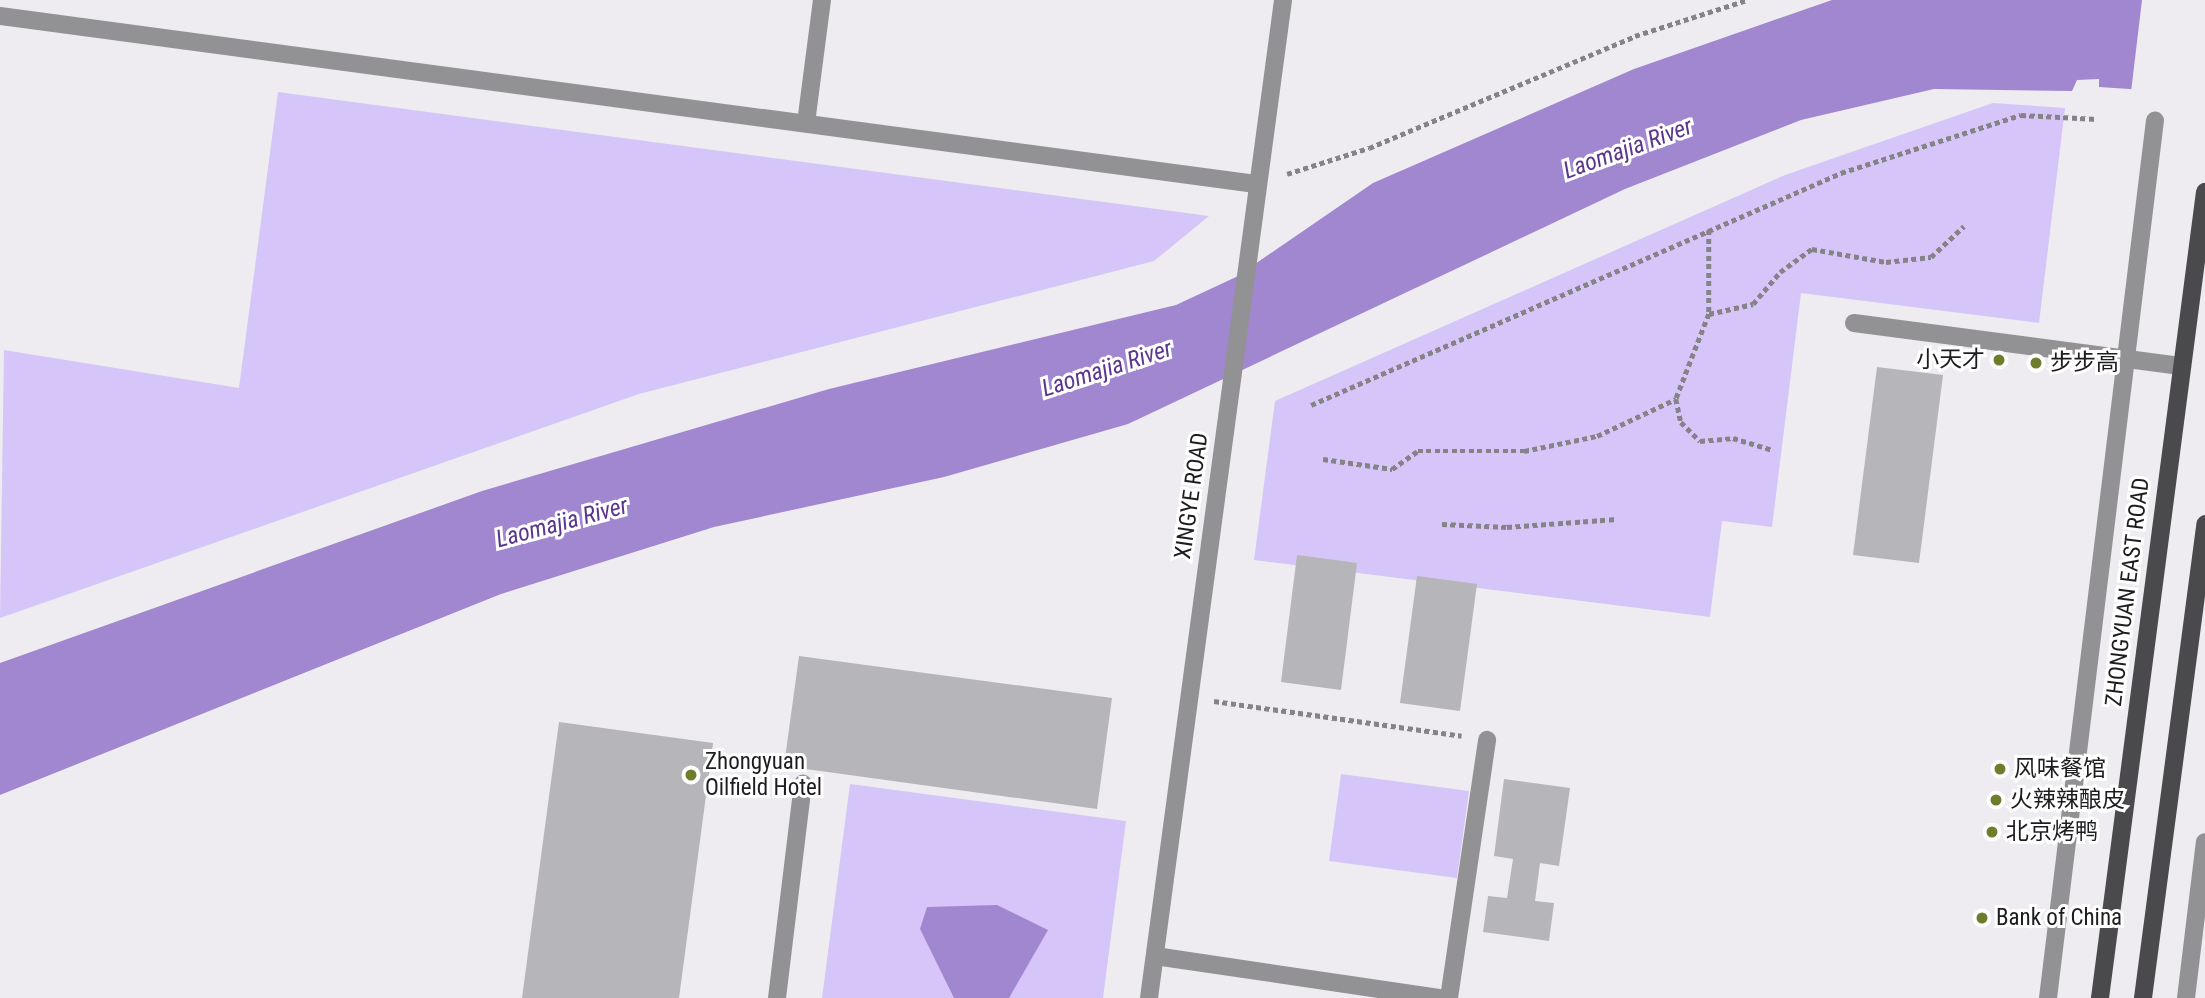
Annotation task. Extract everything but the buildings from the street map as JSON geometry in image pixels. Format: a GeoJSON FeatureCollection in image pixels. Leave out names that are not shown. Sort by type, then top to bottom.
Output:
{"type":"FeatureCollection","features":[{"type":"Feature","properties":{"kind":"main road","name":"ZHONGYUAN EAST ROAD"},"geometry":{"type":"LineString","coordinates":[[2100,998],[2205,192]]}},
{"type":"Feature","properties":{"kind":"main road"},"geometry":{"type":"LineString","coordinates":[[2143,998],[2201,593],[2205,524]]}},
{"type":"Feature","properties":{"kind":"street"},"geometry":{"type":"LineString","coordinates":[[806,123],[822,0]]}},
{"type":"Feature","properties":{"kind":"street","name":"XINGYE ROAD"},"geometry":{"type":"LineString","coordinates":[[1149,998],[1256,184],[1283,0]]}},
{"type":"Feature","properties":{"kind":"street"},"geometry":{"type":"LineString","coordinates":[[0,16],[1256,184]]}},
{"type":"Feature","properties":{"kind":"street"},"geometry":{"type":"LineString","coordinates":[[2048,998],[2155,120]]}},
{"type":"Feature","properties":{"kind":"street"},"geometry":{"type":"LineString","coordinates":[[1854,323],[2182,366]]}},
{"type":"Feature","properties":{"kind":"street"},"geometry":{"type":"LineString","coordinates":[[1450,998],[1488,740]]}},
{"type":"Feature","properties":{"kind":"street"},"geometry":{"type":"LineString","coordinates":[[776,998],[803,784]]}},
{"type":"Feature","properties":{"kind":"street"},"geometry":{"type":"LineString","coordinates":[[2186,998],[2205,842]]}},
{"type":"Feature","properties":{"kind":"street"},"geometry":{"type":"LineString","coordinates":[[1155,956],[1439,998]]}},
{"type":"Feature","properties":{"kind":"path"},"geometry":{"type":"LineString","coordinates":[[1256,184],[1369,148],[1635,36],[1748,0]]}},
{"type":"Feature","properties":{"kind":"path"},"geometry":{"type":"LineString","coordinates":[[1311,405],[1841,173],[2021,115],[2097,119]]}},
{"type":"Feature","properties":{"kind":"path"},"geometry":{"type":"LineString","coordinates":[[1709,314],[1753,304],[1780,272],[1812,249],[1885,262],[1931,257],[1964,226]]}},
{"type":"Feature","properties":{"kind":"path"},"geometry":{"type":"LineString","coordinates":[[1709,230],[1709,314],[1676,399],[1681,422],[1700,441],[1733,438],[1773,450]]}},
{"type":"Feature","properties":{"kind":"path"},"geometry":{"type":"LineString","coordinates":[[1323,459],[1392,469],[1418,451],[1524,451],[1597,436],[1676,399]]}},
{"type":"Feature","properties":{"kind":"path"},"geometry":{"type":"LineString","coordinates":[[1442,524],[1507,527],[1616,519]]}},
{"type":"Feature","properties":{"kind":"path"},"geometry":{"type":"LineString","coordinates":[[1190,698],[1488,740]]}},
{"type":"Feature","properties":{"kind":"shaded area"},"geometry":{"type":"Polygon","coordinates":[[[278,92],[1209,216],[1154,261],[639,394],[0,618],[4,350],[239,388],[278,92]]]}},
{"type":"Feature","properties":{"kind":"shaded area"},"geometry":{"type":"Polygon","coordinates":[[[1993,103],[2065,108],[2039,323],[1801,293],[1772,527],[1722,521],[1710,617],[1254,560],[1275,401],[1785,175],[1993,103]]]}},
{"type":"Feature","properties":{"kind":"shaded area"},"geometry":{"type":"Polygon","coordinates":[[[1341,774],[1469,791],[1457,878],[1329,861],[1341,774]]]}},
{"type":"Feature","properties":{"kind":"shaded area"},"geometry":{"type":"Polygon","coordinates":[[[850,784],[1126,821],[1103,998],[822,998],[850,784]]]}},
{"type":"Feature","properties":{"kind":"water","name":"Laomajia River"},"geometry":{"type":"Polygon","coordinates":[[[1832,0],[2205,0],[2205,94],[2099,87],[2099,79],[2077,80],[2072,91],[1934,89],[1801,120],[1625,189],[1128,424],[944,477],[714,527],[501,594],[0,795],[0,663],[482,491],[829,389],[1176,305],[1236,277],[1373,183],[1634,69],[1832,0]]]}},
{"type":"Feature","properties":{"kind":"water"},"geometry":{"type":"Polygon","coordinates":[[[997,905],[1048,930],[1009,998],[954,998],[920,929],[927,907],[997,905]]]}},
{"type":"Feature","properties":{"kind":"pier"},"geometry":{"type":"Polygon","coordinates":[[[2142,0],[2205,0],[2205,97],[2131,92],[2142,0]]]}},
{"type":"Feature","properties":{"kind":"place","name":"小天才"},"geometry":{"type":"Point","coordinates":[1999,360]}},
{"type":"Feature","properties":{"kind":"place","name":"步步高"},"geometry":{"type":"Point","coordinates":[2036,363]}},
{"type":"Feature","properties":{"kind":"place","name":"风味餐馆"},"geometry":{"type":"Point","coordinates":[2000,769]}},
{"type":"Feature","properties":{"kind":"place","name":"Zhongyuan Oilfield Hotel"},"geometry":{"type":"Point","coordinates":[691,775]}},
{"type":"Feature","properties":{"kind":"place","name":"火辣辣酿皮"},"geometry":{"type":"Point","coordinates":[1996,800]}},
{"type":"Feature","properties":{"kind":"place","name":"北京烤鸭"},"geometry":{"type":"Point","coordinates":[1992,832]}},
{"type":"Feature","properties":{"kind":"place","name":"Bank of China"},"geometry":{"type":"Point","coordinates":[1982,918]}}]}
